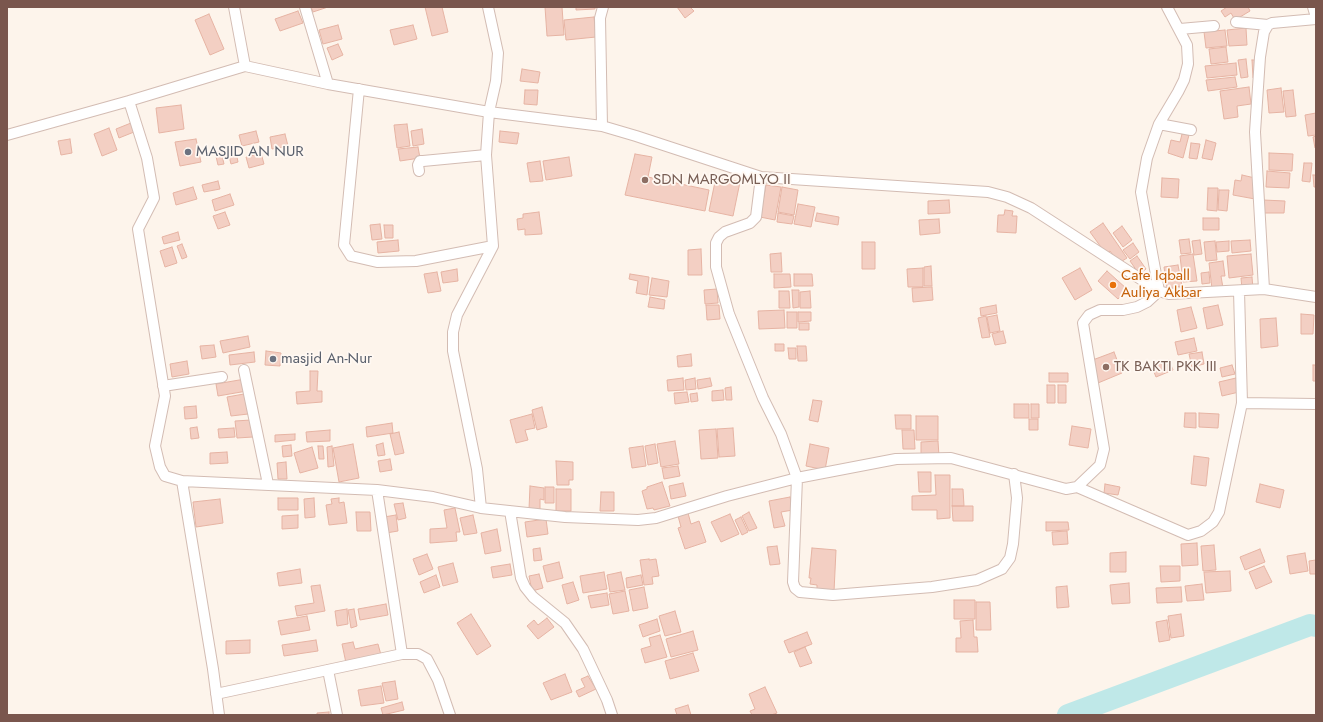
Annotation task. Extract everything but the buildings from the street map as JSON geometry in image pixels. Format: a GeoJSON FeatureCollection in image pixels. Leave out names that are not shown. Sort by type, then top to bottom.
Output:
{"type":"FeatureCollection","features":[{"type":"Feature","properties":{"kind":"street"},"geometry":{"type":"LineString","coordinates":[[234,7],[245,66]]}},
{"type":"Feature","properties":{"kind":"street"},"geometry":{"type":"LineString","coordinates":[[305,7],[328,84]]}},
{"type":"Feature","properties":{"kind":"street"},"geometry":{"type":"LineString","coordinates":[[481,508],[477,470],[452,351],[457,315],[493,246],[486,154],[489,112],[496,81],[498,53],[488,7]]}},
{"type":"Feature","properties":{"kind":"street"},"geometry":{"type":"LineString","coordinates":[[602,126],[600,18],[603,7]]}},
{"type":"Feature","properties":{"kind":"street"},"geometry":{"type":"LineString","coordinates":[[1159,291],[1141,192],[1147,158],[1159,124],[1178,92],[1187,71],[1188,64],[1187,45],[1180,29],[1167,7]]}},
{"type":"Feature","properties":{"kind":"street"},"geometry":{"type":"LineString","coordinates":[[1236,22],[1268,25],[1272,23],[1316,18],[1313,7]]}},
{"type":"Feature","properties":{"kind":"street"},"geometry":{"type":"LineString","coordinates":[[1264,289],[1256,132],[1260,57],[1264,32],[1268,25]]}},
{"type":"Feature","properties":{"kind":"street"},"geometry":{"type":"LineString","coordinates":[[1180,29],[1214,26]]}},
{"type":"Feature","properties":{"kind":"street"},"geometry":{"type":"LineString","coordinates":[[7,134],[129,101],[245,66],[328,84],[489,112],[602,126],[761,177],[988,192],[1008,197],[1031,208],[1159,291],[1169,294],[1187,295],[1264,289],[1316,297]]}},
{"type":"Feature","properties":{"kind":"street"},"geometry":{"type":"LineString","coordinates":[[359,89],[344,245],[350,256],[377,262],[416,261],[493,246]]}},
{"type":"Feature","properties":{"kind":"street"},"geometry":{"type":"LineString","coordinates":[[129,101],[147,158],[154,198],[138,229],[165,396],[155,446],[160,467],[165,476],[182,481],[377,490],[433,497],[481,508],[565,517],[638,520],[656,518],[727,496],[797,478],[896,459],[951,458],[1066,489],[1077,487],[1100,466],[1104,449],[1083,323],[1089,315],[1100,310],[1123,310],[1137,307],[1147,302],[1159,291]]}},
{"type":"Feature","properties":{"kind":"street"},"geometry":{"type":"LineString","coordinates":[[1159,124],[1191,130]]}},
{"type":"Feature","properties":{"kind":"street"},"geometry":{"type":"LineString","coordinates":[[419,171],[420,161],[486,154]]}},
{"type":"Feature","properties":{"kind":"street"},"geometry":{"type":"LineString","coordinates":[[761,177],[756,217],[750,224],[725,232],[719,237],[716,244],[716,267],[729,314],[763,398],[781,434],[797,478],[793,582],[795,588],[800,592],[833,595],[932,587],[977,580],[1002,569],[1010,558],[1013,544],[1016,498],[1014,474]]}},
{"type":"Feature","properties":{"kind":"street"},"geometry":{"type":"LineString","coordinates":[[1077,487],[1188,535],[1201,530],[1213,522],[1219,512],[1242,403],[1239,291]]}},
{"type":"Feature","properties":{"kind":"street"},"geometry":{"type":"LineString","coordinates":[[244,370],[268,484]]}},
{"type":"Feature","properties":{"kind":"street"},"geometry":{"type":"LineString","coordinates":[[163,386],[222,377]]}},
{"type":"Feature","properties":{"kind":"street"},"geometry":{"type":"LineString","coordinates":[[1242,403],[1315,404]]}},
{"type":"Feature","properties":{"kind":"street"},"geometry":{"type":"LineString","coordinates":[[182,481],[213,669],[219,715]]}},
{"type":"Feature","properties":{"kind":"street"},"geometry":{"type":"LineString","coordinates":[[377,490],[402,654]]}},
{"type":"Feature","properties":{"kind":"street"},"geometry":{"type":"LineString","coordinates":[[510,511],[521,578],[525,587],[533,597],[565,623],[579,643],[607,700],[612,715]]}},
{"type":"Feature","properties":{"kind":"street"},"geometry":{"type":"LineString","coordinates":[[216,694],[402,654],[418,654],[427,659],[438,680],[450,715]]}},
{"type":"Feature","properties":{"kind":"street"},"geometry":{"type":"LineString","coordinates":[[328,670],[337,715]]}},
{"type":"Feature","properties":{"kind":"waterway"},"geometry":{"type":"LineString","coordinates":[[1068,715],[1310,625],[1316,626]]}},
{"type":"Feature","properties":{"kind":"place","name":"MASJID AN NUR"},"geometry":{"type":"Point","coordinates":[188,152]}},
{"type":"Feature","properties":{"kind":"place","name":"SDN MARGOMLYO II"},"geometry":{"type":"Point","coordinates":[645,180]}},
{"type":"Feature","properties":{"kind":"place","name":"Cafe Iqball Auliya Akbar"},"geometry":{"type":"Point","coordinates":[1113,285]}},
{"type":"Feature","properties":{"kind":"place","name":"masjid An-Nur"},"geometry":{"type":"Point","coordinates":[273,359]}},
{"type":"Feature","properties":{"kind":"place","name":"TK BAKTI PKK III"},"geometry":{"type":"Point","coordinates":[1106,367]}}]}
